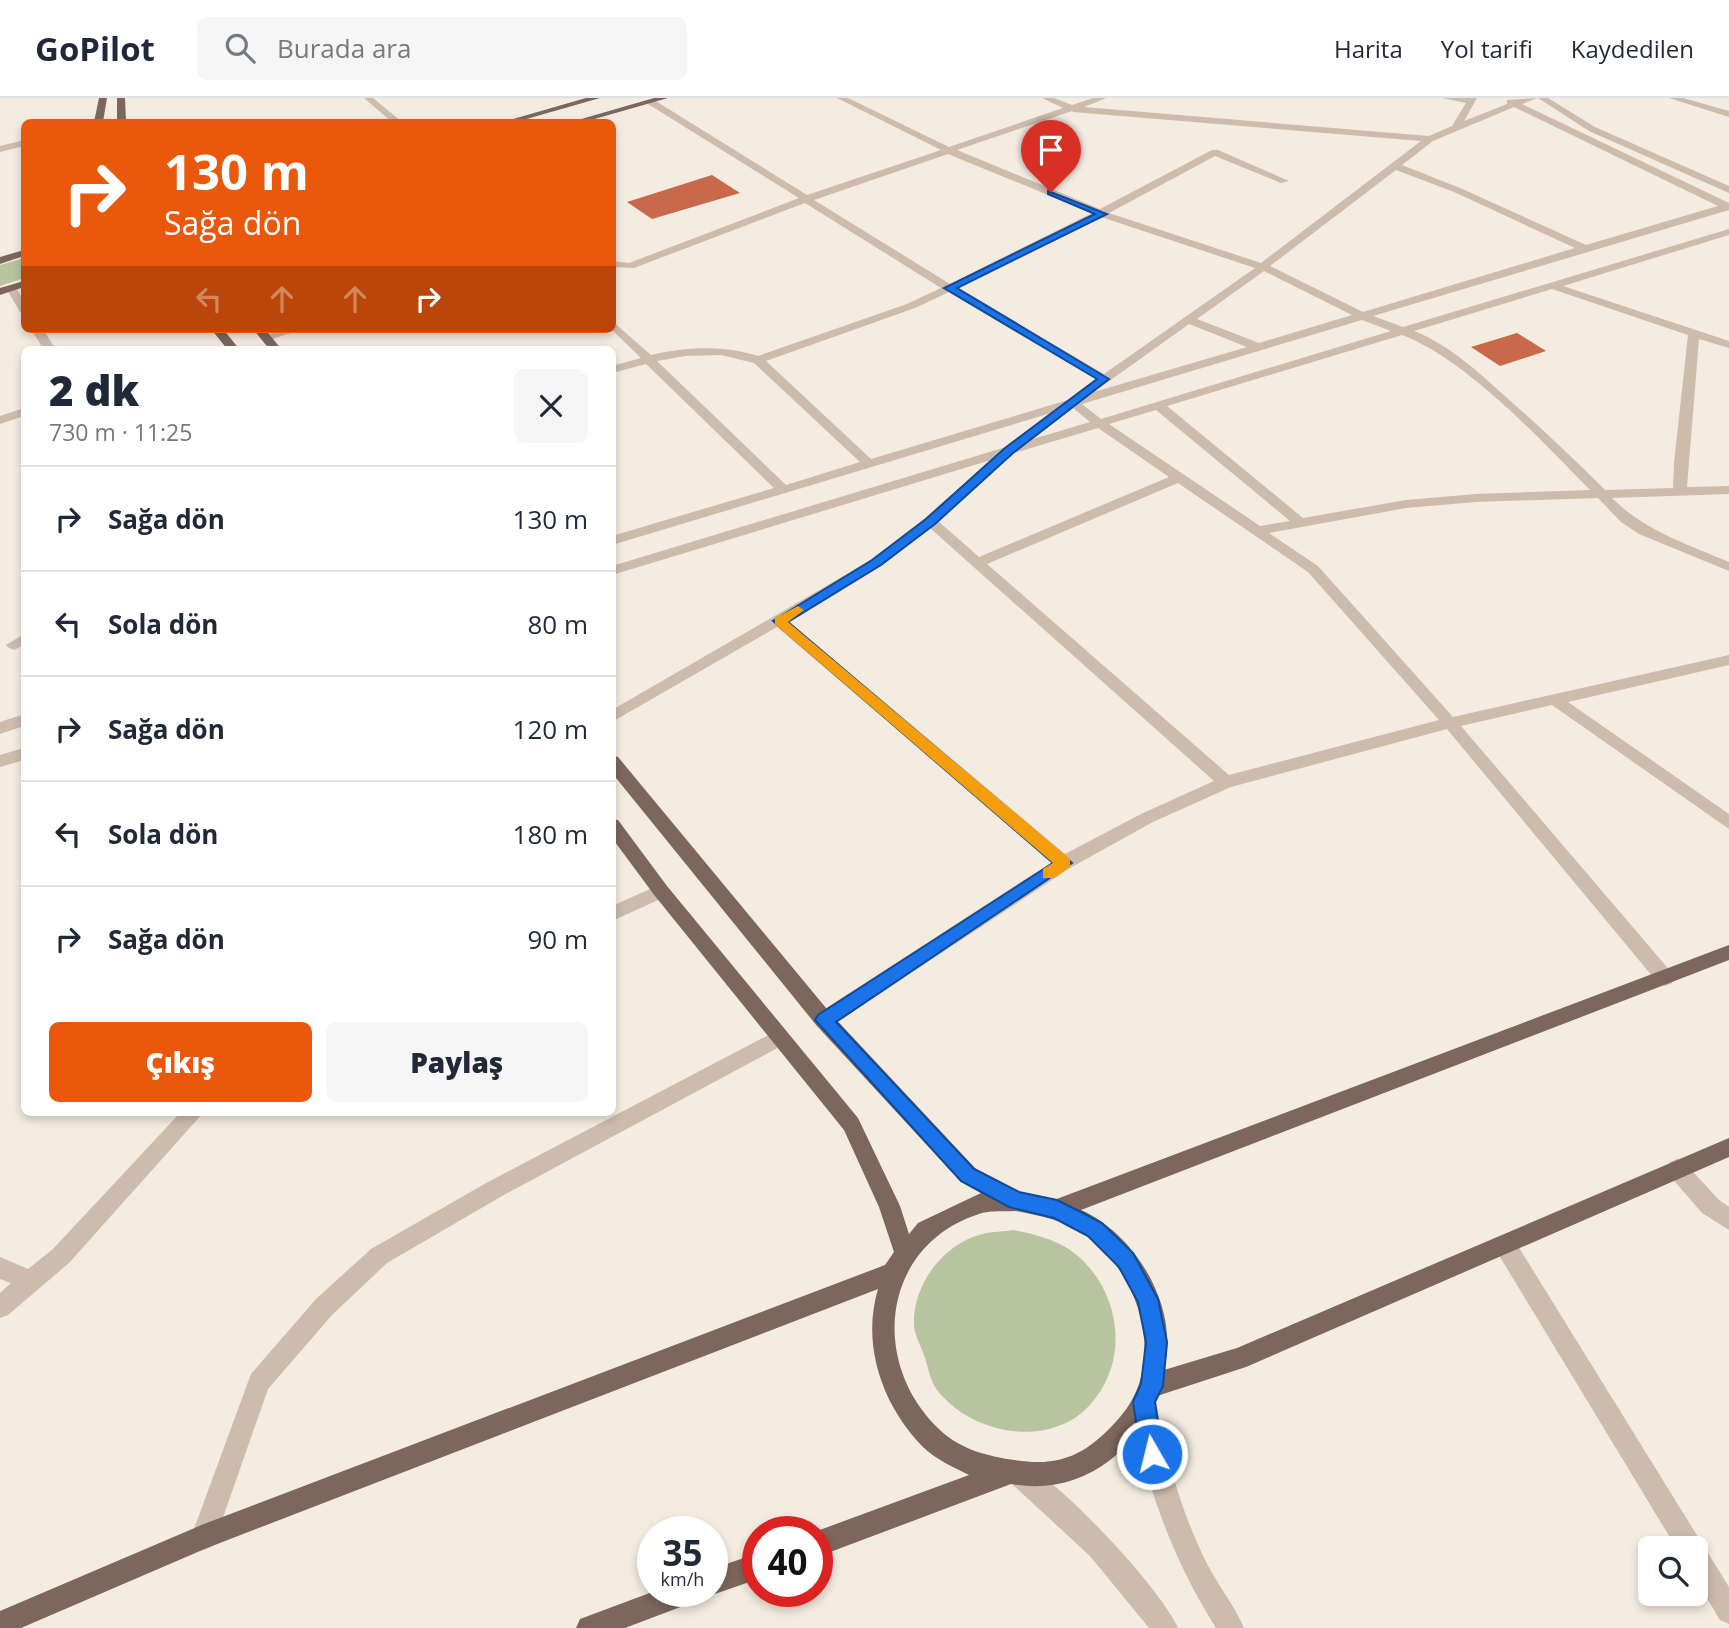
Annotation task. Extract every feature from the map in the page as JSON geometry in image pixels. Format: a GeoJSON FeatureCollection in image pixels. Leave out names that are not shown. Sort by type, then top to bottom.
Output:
{"type":"FeatureCollection","features":[{"type":"Feature","properties":{"kind":"main road"},"geometry":{"type":"LineString","coordinates":[[99,119],[103,98]]}},
{"type":"Feature","properties":{"kind":"main road"},"geometry":{"type":"LineString","coordinates":[[121,98],[122,119]]}},
{"type":"Feature","properties":{"kind":"main road"},"geometry":{"type":"LineString","coordinates":[[587,119],[664,98]]}},
{"type":"Feature","properties":{"kind":"main road"},"geometry":{"type":"LineString","coordinates":[[519,119],[592,99]]}},
{"type":"Feature","properties":{"kind":"main road"},"geometry":{"type":"LineString","coordinates":[[0,261],[21,255]]}},
{"type":"Feature","properties":{"kind":"main road"},"geometry":{"type":"LineString","coordinates":[[616,766],[824,1020],[968,1175],[1016,1201]]}},
{"type":"Feature","properties":{"kind":"main road"},"geometry":{"type":"LineString","coordinates":[[616,830],[778,1038],[851,1124],[889,1206],[900,1262]]}},
{"type":"Feature","properties":{"kind":"main road"},"geometry":{"type":"LineString","coordinates":[[1057,1209],[1729,952]]}},
{"type":"Feature","properties":{"kind":"main road"},"geometry":{"type":"LineString","coordinates":[[1148,1394],[1237,1359],[1729,1147]]}},
{"type":"Feature","properties":{"kind":"main road"},"geometry":{"type":"LineString","coordinates":[[1016,1201],[1057,1209],[1095,1229],[1126,1260],[1148,1299],[1157,1342],[1148,1394],[1132,1426],[1100,1457],[1054,1475],[1012,1475],[957,1458],[917,1426],[890,1383],[880,1336],[885,1291],[900,1262],[936,1222],[975,1205],[1016,1201]]}},
{"type":"Feature","properties":{"kind":"main road"},"geometry":{"type":"LineString","coordinates":[[0,1624],[204,1537],[900,1262]]}},
{"type":"Feature","properties":{"kind":"main road"},"geometry":{"type":"LineString","coordinates":[[833,1538],[1012,1475]]}},
{"type":"Feature","properties":{"kind":"main road"},"geometry":{"type":"LineString","coordinates":[[589,1628],[646,1607]]}},
{"type":"Feature","properties":{"kind":"street"},"geometry":{"type":"LineString","coordinates":[[369,98],[394,119]]}},
{"type":"Feature","properties":{"kind":"street"},"geometry":{"type":"LineString","coordinates":[[841,98],[948,150],[1103,214],[1263,267],[1363,316],[1443,349],[1550,442],[1602,495],[1644,531],[1729,567]]}},
{"type":"Feature","properties":{"kind":"street"},"geometry":{"type":"LineString","coordinates":[[1046,98],[1073,109],[1430,139]]}},
{"type":"Feature","properties":{"kind":"street"},"geometry":{"type":"LineString","coordinates":[[616,264],[630,266],[806,199],[1102,98]]}},
{"type":"Feature","properties":{"kind":"street"},"geometry":{"type":"LineString","coordinates":[[1446,98],[1472,99],[1456,126]]}},
{"type":"Feature","properties":{"kind":"street"},"geometry":{"type":"LineString","coordinates":[[1504,98],[1728,207]]}},
{"type":"Feature","properties":{"kind":"street"},"geometry":{"type":"LineString","coordinates":[[616,715],[876,563],[930,521],[1009,450],[1263,267],[1430,139],[1456,126],[1533,98]]}},
{"type":"Feature","properties":{"kind":"street"},"geometry":{"type":"LineString","coordinates":[[1542,98],[1592,129],[1729,190]]}},
{"type":"Feature","properties":{"kind":"street"},"geometry":{"type":"LineString","coordinates":[[1673,98],[1729,114]]}},
{"type":"Feature","properties":{"kind":"street"},"geometry":{"type":"LineString","coordinates":[[651,102],[949,288],[1104,379]]}},
{"type":"Feature","properties":{"kind":"street"},"geometry":{"type":"LineString","coordinates":[[0,149],[21,144]]}},
{"type":"Feature","properties":{"kind":"street"},"geometry":{"type":"LineString","coordinates":[[758,360],[911,306],[1103,214],[1215,152],[1283,181]]}},
{"type":"Feature","properties":{"kind":"street"},"geometry":{"type":"LineString","coordinates":[[1395,166],[1457,190],[1585,249]]}},
{"type":"Feature","properties":{"kind":"street"},"geometry":{"type":"LineString","coordinates":[[616,540],[1728,207]]}},
{"type":"Feature","properties":{"kind":"street"},"geometry":{"type":"LineString","coordinates":[[616,570],[1729,232]]}},
{"type":"Feature","properties":{"kind":"street"},"geometry":{"type":"LineString","coordinates":[[1553,286],[1729,345]]}},
{"type":"Feature","properties":{"kind":"street"},"geometry":{"type":"LineString","coordinates":[[6,290],[21,307]]}},
{"type":"Feature","properties":{"kind":"street"},"geometry":{"type":"LineString","coordinates":[[1189,320],[1259,347]]}},
{"type":"Feature","properties":{"kind":"street"},"geometry":{"type":"LineString","coordinates":[[616,328],[784,490]]}},
{"type":"Feature","properties":{"kind":"street"},"geometry":{"type":"LineString","coordinates":[[1680,492],[1680,463],[1694,333]]}},
{"type":"Feature","properties":{"kind":"street"},"geometry":{"type":"LineString","coordinates":[[616,369],[649,359],[711,349],[731,351],[758,360],[869,464]]}},
{"type":"Feature","properties":{"kind":"street"},"geometry":{"type":"LineString","coordinates":[[1074,402],[1099,423],[1313,569],[1450,723],[1665,978]]}},
{"type":"Feature","properties":{"kind":"street"},"geometry":{"type":"LineString","coordinates":[[1158,405],[1302,524]]}},
{"type":"Feature","properties":{"kind":"street"},"geometry":{"type":"LineString","coordinates":[[0,420],[21,413]]}},
{"type":"Feature","properties":{"kind":"street"},"geometry":{"type":"LineString","coordinates":[[976,563],[1178,478]]}},
{"type":"Feature","properties":{"kind":"street"},"geometry":{"type":"LineString","coordinates":[[1256,531],[1406,504],[1476,498],[1729,490]]}},
{"type":"Feature","properties":{"kind":"street"},"geometry":{"type":"LineString","coordinates":[[930,521],[1226,782]]}},
{"type":"Feature","properties":{"kind":"street"},"geometry":{"type":"LineString","coordinates":[[779,621],[1064,863]]}},
{"type":"Feature","properties":{"kind":"street"},"geometry":{"type":"LineString","coordinates":[[824,1020],[1064,863],[1147,818],[1226,782],[1450,723],[1729,660]]}},
{"type":"Feature","properties":{"kind":"street"},"geometry":{"type":"LineString","coordinates":[[1555,700],[1729,823]]}},
{"type":"Feature","properties":{"kind":"street"},"geometry":{"type":"LineString","coordinates":[[0,728],[21,721]]}},
{"type":"Feature","properties":{"kind":"street"},"geometry":{"type":"LineString","coordinates":[[0,761],[21,755]]}},
{"type":"Feature","properties":{"kind":"street"},"geometry":{"type":"LineString","coordinates":[[616,912],[661,891]]}},
{"type":"Feature","properties":{"kind":"street"},"geometry":{"type":"LineString","coordinates":[[204,1537],[259,1382],[324,1307],[379,1256],[495,1189],[778,1038]]}},
{"type":"Feature","properties":{"kind":"street"},"geometry":{"type":"LineString","coordinates":[[0,1307],[61,1256],[190,1116]]}},
{"type":"Feature","properties":{"kind":"street"},"geometry":{"type":"LineString","coordinates":[[1677,1169],[1710,1206],[1729,1220]]}},
{"type":"Feature","properties":{"kind":"street"},"geometry":{"type":"LineString","coordinates":[[1505,1245],[1683,1536]]}},
{"type":"Feature","properties":{"kind":"street"},"geometry":{"type":"LineString","coordinates":[[0,1268],[31,1282]]}},
{"type":"Feature","properties":{"kind":"street"},"geometry":{"type":"LineString","coordinates":[[1148,1394],[1152,1454],[1164,1497],[1202,1586],[1231,1628]]}},
{"type":"Feature","properties":{"kind":"street"},"geometry":{"type":"LineString","coordinates":[[1012,1475],[1082,1528],[1151,1605],[1165,1628]]}},
{"type":"Feature","properties":{"kind":"street"},"geometry":{"type":"LineString","coordinates":[[1708,1577],[1729,1611]]}},
{"type":"Feature","properties":{"kind":"green space"},"geometry":{"type":"Polygon","coordinates":[[[21,259],[21,279],[0,286],[0,265],[21,259]]]}},
{"type":"Feature","properties":{"kind":"green space"},"geometry":{"type":"Polygon","coordinates":[[[1014,1230],[1056,1242],[1078,1256],[1093,1272],[1104,1290],[1112,1309],[1115,1330],[1115,1350],[1110,1370],[1088,1407],[1071,1420],[1052,1428],[1031,1432],[989,1426],[952,1405],[933,1382],[914,1325],[918,1295],[933,1268],[944,1256],[969,1239],[987,1233],[1014,1230]]]}},
{"type":"Feature","properties":{"kind":"building"},"geometry":{"type":"Polygon","coordinates":[[[712,175],[740,193],[652,219],[627,202],[712,175]]]}},
{"type":"Feature","properties":{"kind":"building"},"geometry":{"type":"Polygon","coordinates":[[[1517,333],[1546,351],[1500,366],[1471,347],[1517,333]]]}},
{"type":"Feature","properties":{"kind":"slow traffic"},"geometry":{"type":"LineString","coordinates":[[798,610],[779,621],[1064,863],[1048,873]]}},
{"type":"Feature","properties":{"kind":"route"},"geometry":{"type":"LineString","coordinates":[[1051,192],[1103,214],[949,288],[1104,379],[1009,450],[930,521],[876,563],[779,621],[1064,863],[824,1020],[968,1175],[1016,1201],[1057,1209],[1095,1229],[1126,1260],[1148,1299],[1157,1342],[1152,1386],[1144,1402],[1152,1454]]}}]}
